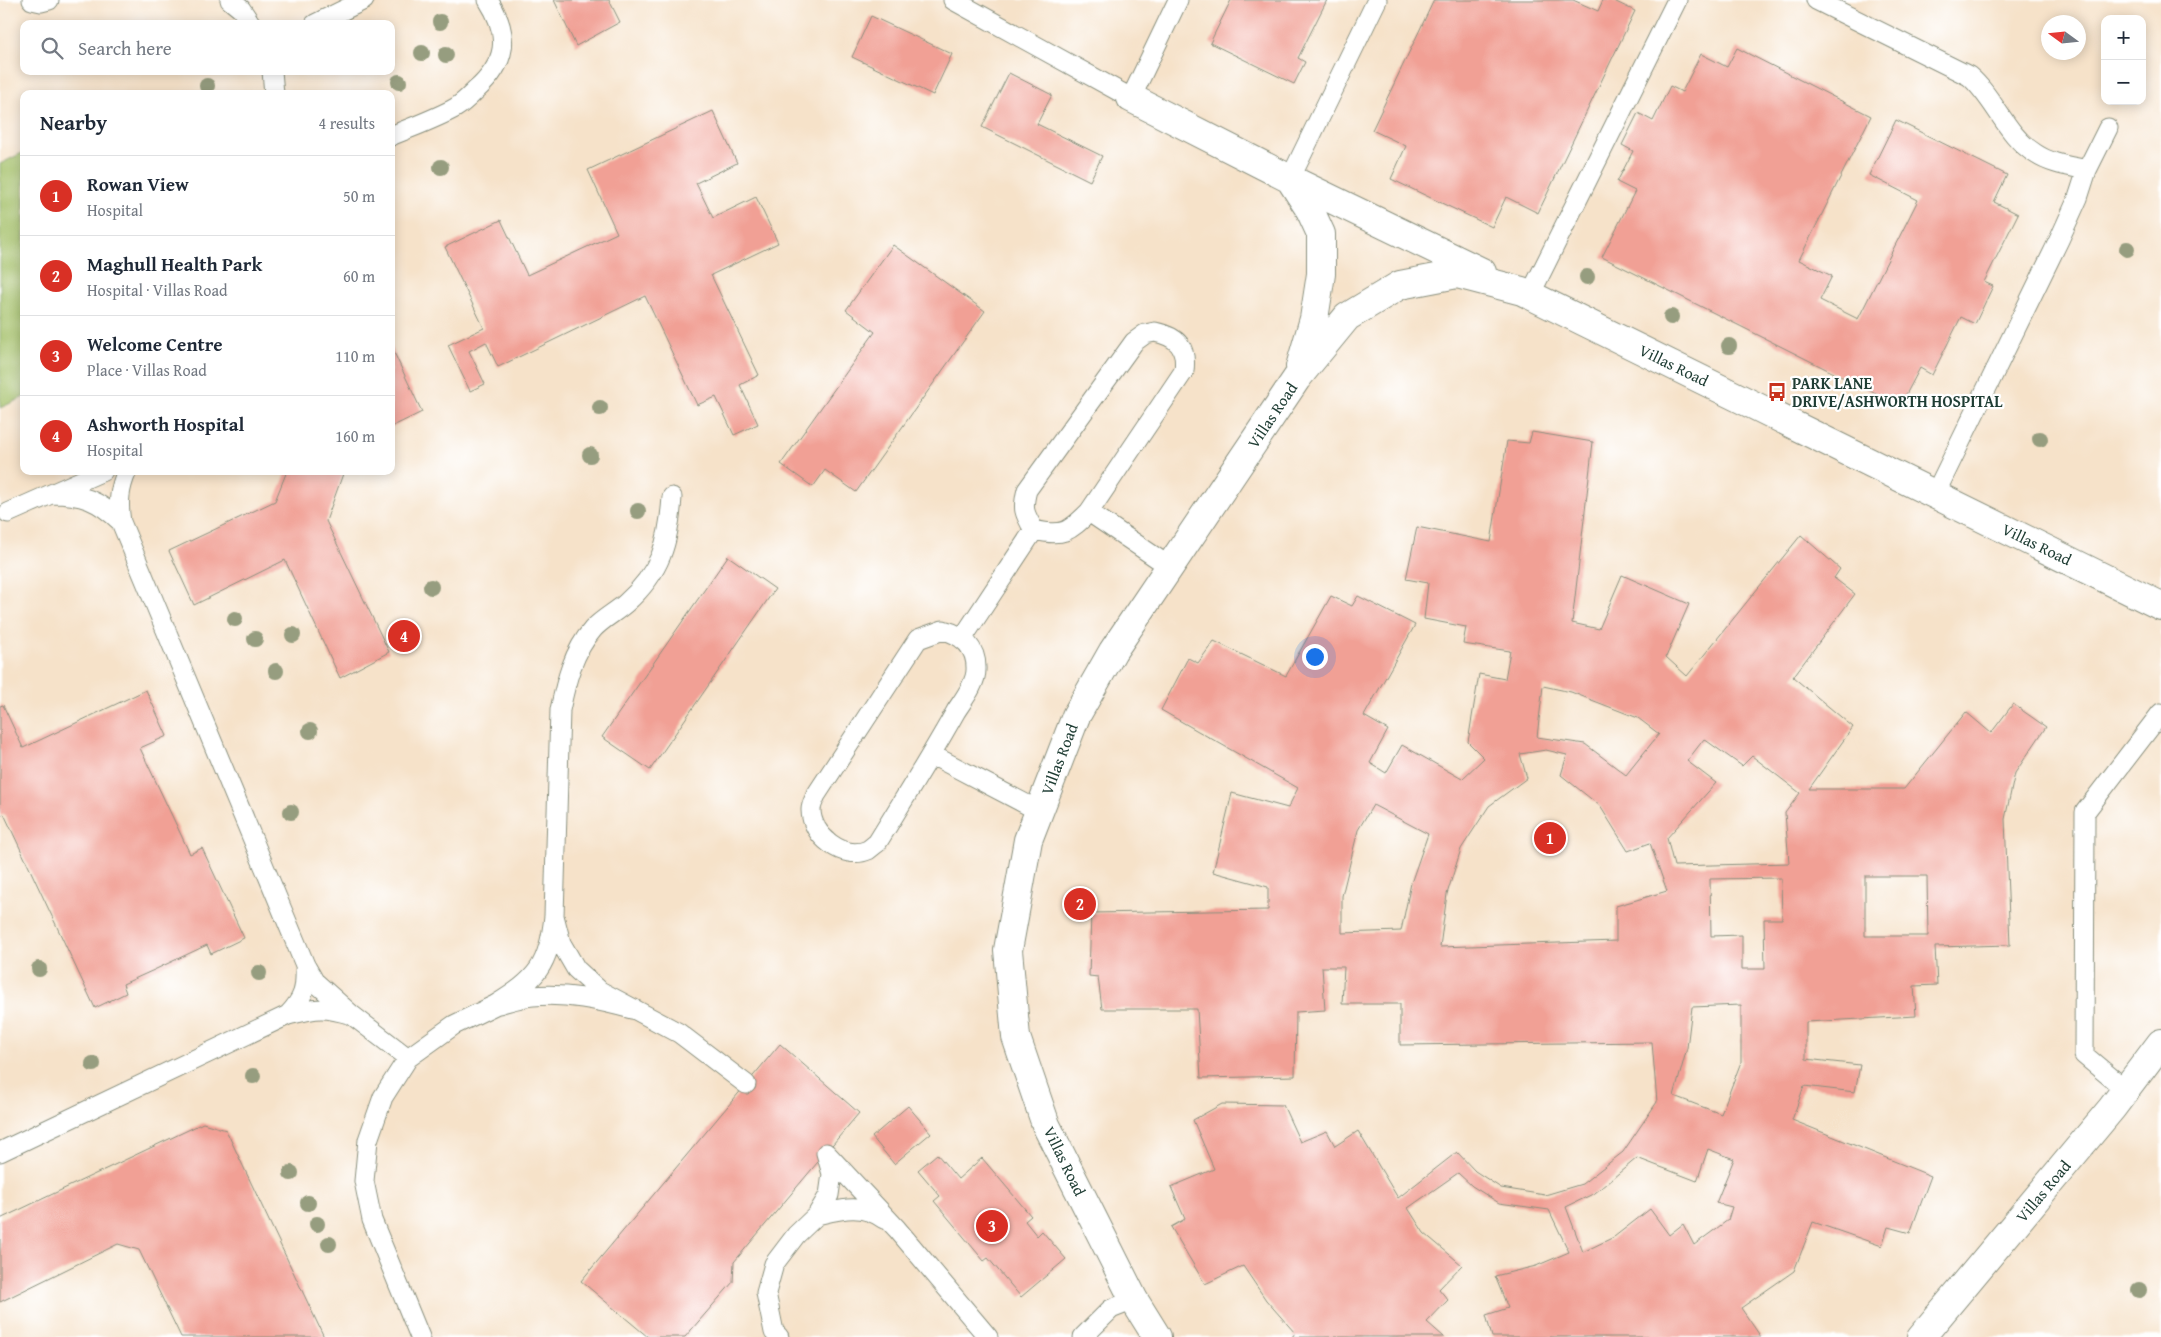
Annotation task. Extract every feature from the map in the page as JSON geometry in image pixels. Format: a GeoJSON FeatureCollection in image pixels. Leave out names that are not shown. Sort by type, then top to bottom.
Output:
{"type":"FeatureCollection","features":[{"type":"Feature","properties":{"kind":"street"},"geometry":{"type":"LineString","coordinates":[[1132,98],[1290,179],[1526,293]]}},
{"type":"Feature","properties":{"kind":"street"},"geometry":{"type":"LineString","coordinates":[[1290,179],[1310,210],[1321,234],[1321,274],[1314,319],[1297,378]]}},
{"type":"Feature","properties":{"kind":"street","name":"Villas Road"},"geometry":{"type":"LineString","coordinates":[[1157,1337],[1134,1300],[1046,1125],[1016,1037],[1008,950],[1028,840],[1076,716],[1113,651],[1297,378],[1347,317],[1400,285],[1457,274],[1526,293],[2161,606]]}},
{"type":"Feature","properties":{"kind":"street","name":"Villas Road"},"geometry":{"type":"LineString","coordinates":[[1921,1337],[2126,1090],[2161,1043]]}},
{"type":"Feature","properties":{"kind":"lane"},"geometry":{"type":"LineString","coordinates":[[32,0],[41,2],[49,0]]}},
{"type":"Feature","properties":{"kind":"lane"},"geometry":{"type":"LineString","coordinates":[[230,0],[241,9],[248,20]]}},
{"type":"Feature","properties":{"kind":"lane"},"geometry":{"type":"LineString","coordinates":[[323,20],[364,0]]}},
{"type":"Feature","properties":{"kind":"lane"},"geometry":{"type":"LineString","coordinates":[[395,134],[456,108],[480,87],[500,62],[504,38],[495,11],[488,0]]}},
{"type":"Feature","properties":{"kind":"lane"},"geometry":{"type":"LineString","coordinates":[[953,0],[1132,98],[1178,0]]}},
{"type":"Feature","properties":{"kind":"lane"},"geometry":{"type":"LineString","coordinates":[[1290,179],[1377,0]]}},
{"type":"Feature","properties":{"kind":"lane"},"geometry":{"type":"LineString","coordinates":[[1526,293],[1677,0]]}},
{"type":"Feature","properties":{"kind":"lane"},"geometry":{"type":"LineString","coordinates":[[1816,0],[1968,76],[1982,87],[2018,140],[2035,154],[2058,164],[2087,170]]}},
{"type":"Feature","properties":{"kind":"lane"},"geometry":{"type":"LineString","coordinates":[[272,75],[274,90]]}},
{"type":"Feature","properties":{"kind":"lane"},"geometry":{"type":"LineString","coordinates":[[1935,494],[2059,240],[2078,198],[2087,170],[2108,128]]}},
{"type":"Feature","properties":{"kind":"lane"},"geometry":{"type":"LineString","coordinates":[[1155,332],[1170,336],[1180,346],[1186,356],[1184,371],[1089,512],[1075,526],[1065,532],[1052,534],[1034,530],[1025,515],[1023,504],[1027,490],[1134,342],[1145,334],[1155,332]]}},
{"type":"Feature","properties":{"kind":"lane"},"geometry":{"type":"LineString","coordinates":[[3,516],[94,475]]}},
{"type":"Feature","properties":{"kind":"lane"},"geometry":{"type":"LineString","coordinates":[[125,475],[120,485],[118,504],[121,522],[304,965],[314,981],[352,1016],[408,1058]]}},
{"type":"Feature","properties":{"kind":"lane"},"geometry":{"type":"LineString","coordinates":[[51,494],[69,494],[88,498],[106,507],[121,522]]}},
{"type":"Feature","properties":{"kind":"lane"},"geometry":{"type":"LineString","coordinates":[[420,1337],[372,1220],[364,1181],[368,1140],[383,1097],[408,1058],[454,1025],[495,1005],[532,978],[544,962],[552,942],[560,710],[566,677],[580,648],[594,628],[626,602],[646,582],[661,558],[670,525],[672,497]]}},
{"type":"Feature","properties":{"kind":"lane"},"geometry":{"type":"LineString","coordinates":[[1089,512],[1170,567]]}},
{"type":"Feature","properties":{"kind":"lane"},"geometry":{"type":"LineString","coordinates":[[962,639],[1034,530]]}},
{"type":"Feature","properties":{"kind":"lane"},"geometry":{"type":"LineString","coordinates":[[943,630],[955,633],[968,643],[975,656],[976,672],[932,756],[877,843],[867,850],[855,852],[844,850],[830,843],[819,834],[812,820],[811,808],[816,795],[918,639],[943,630]]}},
{"type":"Feature","properties":{"kind":"lane"},"geometry":{"type":"LineString","coordinates":[[2126,1090],[2084,1056],[2085,812],[2161,713]]}},
{"type":"Feature","properties":{"kind":"lane"},"geometry":{"type":"LineString","coordinates":[[932,756],[1039,812]]}},
{"type":"Feature","properties":{"kind":"lane"},"geometry":{"type":"LineString","coordinates":[[554,916],[561,943],[576,969],[600,991],[679,1033],[746,1084]]}},
{"type":"Feature","properties":{"kind":"lane"},"geometry":{"type":"LineString","coordinates":[[288,1015],[300,1002],[306,984],[304,965]]}},
{"type":"Feature","properties":{"kind":"lane"},"geometry":{"type":"LineString","coordinates":[[495,1005],[531,996],[562,995],[594,999],[632,1009]]}},
{"type":"Feature","properties":{"kind":"lane"},"geometry":{"type":"LineString","coordinates":[[0,1152],[288,1015],[312,1009],[330,1008],[352,1016]]}},
{"type":"Feature","properties":{"kind":"lane"},"geometry":{"type":"LineString","coordinates":[[779,1337],[774,1332],[766,1293],[774,1264],[796,1236],[817,1215],[829,1195],[832,1174],[826,1153],[897,1229],[988,1337]]}},
{"type":"Feature","properties":{"kind":"lane"},"geometry":{"type":"LineString","coordinates":[[817,1215],[848,1207],[875,1212],[897,1229]]}},
{"type":"Feature","properties":{"kind":"lane"},"geometry":{"type":"LineString","coordinates":[[1083,1337],[1111,1309],[1134,1300]]}},
{"type":"Feature","properties":{"kind":"green space"},"geometry":{"type":"Polygon","coordinates":[[[20,154],[20,399],[0,408],[0,164],[20,154]]]}},
{"type":"Feature","properties":{"kind":"building"},"geometry":{"type":"Polygon","coordinates":[[[554,0],[609,0],[620,22],[576,46],[554,0]]]}},
{"type":"Feature","properties":{"kind":"building"},"geometry":{"type":"Polygon","coordinates":[[[1231,0],[1327,0],[1298,58],[1305,62],[1294,84],[1210,43],[1231,0]]]}},
{"type":"Feature","properties":{"kind":"building"},"geometry":{"type":"Polygon","coordinates":[[[1434,0],[1573,0],[1598,11],[1603,0],[1612,0],[1635,11],[1538,213],[1506,197],[1492,227],[1391,179],[1406,146],[1372,130],[1434,0]]]}},
{"type":"Feature","properties":{"kind":"building"},"geometry":{"type":"Polygon","coordinates":[[[871,16],[952,54],[933,95],[852,57],[871,16]]]}},
{"type":"Feature","properties":{"kind":"building"},"geometry":{"type":"Polygon","coordinates":[[[1737,48],[1871,116],[1799,260],[1832,276],[1820,300],[1858,319],[1918,200],[1869,175],[1896,120],[2007,175],[1994,202],[2018,214],[1984,282],[1993,286],[1975,324],[1961,317],[1932,375],[1920,368],[1900,406],[1602,257],[1635,191],[1617,182],[1633,151],[1622,145],[1638,113],[1653,121],[1670,86],[1682,92],[1701,54],[1727,67],[1737,48]]]}},
{"type":"Feature","properties":{"kind":"building"},"geometry":{"type":"Polygon","coordinates":[[[1009,73],[1052,95],[1037,124],[1102,156],[1090,181],[982,127],[1009,73]]]}},
{"type":"Feature","properties":{"kind":"building"},"geometry":{"type":"Polygon","coordinates":[[[713,111],[737,163],[696,183],[713,218],[756,197],[778,243],[711,275],[759,375],[740,385],[758,424],[734,435],[716,397],[697,405],[645,296],[498,367],[486,342],[469,351],[485,384],[470,391],[448,345],[484,328],[445,247],[501,220],[527,275],[617,233],[588,170],[713,111]]]}},
{"type":"Feature","properties":{"kind":"building"},"geometry":{"type":"Polygon","coordinates":[[[893,245],[985,311],[856,492],[825,470],[813,487],[781,464],[875,332],[846,310],[893,245]]]}},
{"type":"Feature","properties":{"kind":"building"},"geometry":{"type":"Polygon","coordinates":[[[395,355],[422,412],[395,425],[395,355]]]}},
{"type":"Feature","properties":{"kind":"building"},"geometry":{"type":"Polygon","coordinates":[[[1532,432],[1593,442],[1572,623],[1599,629],[1622,575],[1689,604],[1666,657],[1687,676],[1801,535],[1840,569],[1834,578],[1855,594],[1793,677],[1853,727],[1809,789],[1904,789],[1966,712],[1991,733],[2013,704],[2046,727],[2015,773],[2005,819],[2010,945],[1935,947],[1937,985],[1914,986],[1916,1016],[1806,1022],[1806,1059],[1860,1065],[1855,1092],[1804,1086],[1792,1120],[1931,1176],[1910,1233],[1888,1227],[1882,1246],[1813,1222],[1794,1271],[1741,1308],[1761,1337],[1492,1337],[1486,1315],[1508,1308],[1495,1276],[1536,1266],[1569,1252],[1549,1210],[1499,1203],[1472,1186],[1458,1173],[1408,1208],[1424,1233],[1462,1265],[1439,1289],[1448,1300],[1427,1322],[1444,1337],[1292,1337],[1295,1333],[1266,1300],[1243,1266],[1205,1284],[1171,1227],[1185,1219],[1171,1187],[1214,1169],[1193,1120],[1222,1104],[1283,1105],[1300,1142],[1327,1131],[1335,1146],[1358,1131],[1398,1198],[1457,1152],[1475,1171],[1501,1188],[1545,1195],[1582,1184],[1623,1152],[1657,1102],[1652,1042],[1400,1045],[1400,1004],[1342,1004],[1344,967],[1322,967],[1325,1010],[1296,1012],[1295,1076],[1201,1078],[1197,1009],[1102,1009],[1098,977],[1089,976],[1091,913],[1268,910],[1268,887],[1213,872],[1232,793],[1288,808],[1298,788],[1161,710],[1188,658],[1198,663],[1214,641],[1286,676],[1331,596],[1352,606],[1358,596],[1415,625],[1364,716],[1388,730],[1370,763],[1386,773],[1402,745],[1462,779],[1484,758],[1468,742],[1479,674],[1505,679],[1510,651],[1463,644],[1466,627],[1424,619],[1428,583],[1406,579],[1417,527],[1491,542],[1507,441],[1529,443],[1532,432]],[[1543,686],[1537,737],[1585,744],[1626,775],[1659,734],[1638,718],[1571,692],[1543,686]],[[1704,739],[1687,761],[1716,783],[1667,838],[1674,866],[1789,863],[1785,813],[1800,793],[1752,756],[1742,766],[1704,739]],[[1546,750],[1520,754],[1527,778],[1489,806],[1461,849],[1447,894],[1440,947],[1616,941],[1616,906],[1667,891],[1650,843],[1628,851],[1600,806],[1561,775],[1567,755],[1546,750]],[[1373,805],[1358,830],[1342,896],[1342,933],[1401,931],[1411,883],[1428,834],[1373,805]],[[1865,876],[1865,936],[1928,936],[1927,876],[1865,876]],[[1781,878],[1710,879],[1711,936],[1742,935],[1742,969],[1765,969],[1764,919],[1782,919],[1781,878]],[[1741,1005],[1692,1007],[1687,1048],[1674,1096],[1721,1114],[1741,1062],[1741,1005]],[[1708,1149],[1697,1181],[1637,1158],[1595,1193],[1566,1207],[1583,1252],[1614,1237],[1650,1209],[1669,1235],[1683,1224],[1694,1245],[1728,1220],[1732,1207],[1716,1203],[1734,1159],[1708,1149]]]}},
{"type":"Feature","properties":{"kind":"building"},"geometry":{"type":"Polygon","coordinates":[[[285,475],[343,475],[326,521],[389,652],[340,678],[285,560],[194,605],[169,551],[275,501],[285,475]]]}},
{"type":"Feature","properties":{"kind":"building"},"geometry":{"type":"Polygon","coordinates":[[[728,556],[775,589],[650,770],[602,737],[728,556]]]}},
{"type":"Feature","properties":{"kind":"building"},"geometry":{"type":"Polygon","coordinates":[[[146,690],[167,736],[140,748],[190,854],[202,848],[244,938],[211,954],[207,945],[123,984],[126,993],[95,1008],[4,814],[0,816],[0,706],[3,705],[23,748],[146,690]]]}},
{"type":"Feature","properties":{"kind":"building"},"geometry":{"type":"Polygon","coordinates":[[[780,1044],[859,1113],[734,1262],[733,1282],[685,1337],[648,1337],[581,1281],[780,1044]]]}},
{"type":"Feature","properties":{"kind":"building"},"geometry":{"type":"Polygon","coordinates":[[[908,1106],[931,1133],[894,1164],[872,1137],[908,1106]]]}},
{"type":"Feature","properties":{"kind":"building"},"geometry":{"type":"Polygon","coordinates":[[[203,1123],[226,1130],[324,1337],[181,1337],[139,1250],[118,1244],[0,1302],[0,1219],[203,1123]]]}},
{"type":"Feature","properties":{"kind":"building"},"geometry":{"type":"Polygon","coordinates":[[[937,1154],[958,1179],[982,1158],[1031,1216],[1025,1221],[1037,1236],[1042,1231],[1066,1259],[1021,1297],[988,1258],[984,1261],[934,1201],[940,1196],[918,1170],[937,1154]]]}},
{"type":"Feature","properties":{"kind":"place","name":"PARK LANE DRIVE/ASHWORTH HOSPITAL"},"geometry":{"type":"Point","coordinates":[1777,392]}},
{"type":"Feature","properties":{"kind":"place","name":"Ashworth Hospital"},"geometry":{"type":"Point","coordinates":[404,636]}},
{"type":"Feature","properties":{"kind":"place","name":"Rowan View"},"geometry":{"type":"Point","coordinates":[1550,838]}},
{"type":"Feature","properties":{"kind":"place","name":"Maghull Health Park"},"geometry":{"type":"Point","coordinates":[1080,904]}},
{"type":"Feature","properties":{"kind":"place","name":"Welcome Centre"},"geometry":{"type":"Point","coordinates":[992,1226]}}]}
